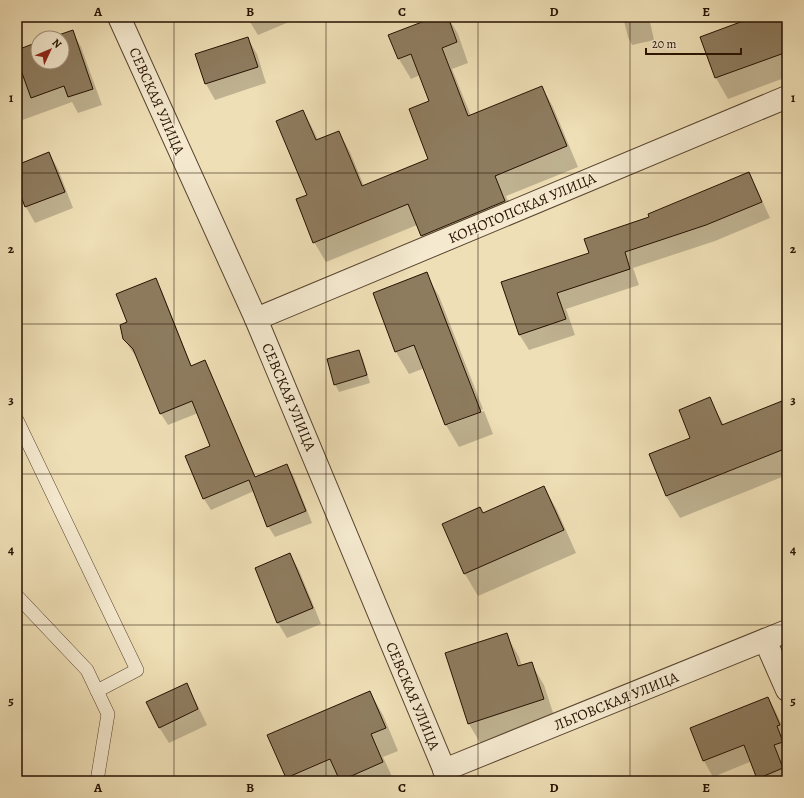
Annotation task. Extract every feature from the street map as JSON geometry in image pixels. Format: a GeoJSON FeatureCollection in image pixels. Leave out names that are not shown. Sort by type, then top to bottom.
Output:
{"type":"FeatureCollection","features":[{"type":"Feature","properties":{"kind":"street","name":"СЕВСКАЯ УЛИЦА"},"geometry":{"type":"LineString","coordinates":[[119,17],[256,319],[447,776]]}},
{"type":"Feature","properties":{"kind":"street","name":"КОНОТОПСКАЯ УЛИЦА"},"geometry":{"type":"LineString","coordinates":[[256,319],[787,97]]}},
{"type":"Feature","properties":{"kind":"street","name":"ЛЬГОВСКАЯ УЛИЦА"},"geometry":{"type":"LineString","coordinates":[[447,776],[787,631]]}},
{"type":"Feature","properties":{"kind":"street"},"geometry":{"type":"LineString","coordinates":[[765,640],[787,690]]}},
{"type":"Feature","properties":{"kind":"lane"},"geometry":{"type":"LineString","coordinates":[[17,420],[137,670],[97,691]]}},
{"type":"Feature","properties":{"kind":"lane"},"geometry":{"type":"LineString","coordinates":[[17,596],[87,670],[108,714],[97,781]]}},
{"type":"Feature","properties":{"kind":"building"},"geometry":{"type":"Polygon","coordinates":[[[435,17],[448,17],[457,42],[442,48],[468,116],[542,86],[567,146],[495,176],[505,201],[421,236],[408,204],[313,243],[296,199],[307,195],[276,121],[303,110],[316,140],[339,131],[362,186],[428,159],[409,109],[429,101],[411,54],[398,59],[388,35],[435,17]]]}},
{"type":"Feature","properties":{"kind":"building"},"geometry":{"type":"Polygon","coordinates":[[[754,17],[787,17],[787,52],[715,78],[700,37],[754,17]]]}},
{"type":"Feature","properties":{"kind":"building"},"geometry":{"type":"Polygon","coordinates":[[[73,30],[93,89],[68,97],[64,86],[31,98],[17,59],[17,50],[30,45],[30,70],[70,70],[70,31],[73,30]]]}},
{"type":"Feature","properties":{"kind":"building"},"geometry":{"type":"Polygon","coordinates":[[[248,37],[258,67],[205,84],[195,54],[248,37]]]}},
{"type":"Feature","properties":{"kind":"building"},"geometry":{"type":"Polygon","coordinates":[[[49,152],[65,192],[25,207],[17,186],[17,165],[49,152]]]}},
{"type":"Feature","properties":{"kind":"building"},"geometry":{"type":"Polygon","coordinates":[[[749,172],[762,202],[706,225],[625,252],[630,269],[557,293],[566,319],[519,335],[501,282],[589,253],[584,239],[649,217],[648,214],[749,172]]]}},
{"type":"Feature","properties":{"kind":"building"},"geometry":{"type":"Polygon","coordinates":[[[427,272],[481,412],[445,425],[414,345],[395,352],[373,293],[427,272]]]}},
{"type":"Feature","properties":{"kind":"building"},"geometry":{"type":"Polygon","coordinates":[[[156,278],[191,366],[205,360],[255,477],[287,464],[306,511],[267,527],[249,480],[203,499],[185,456],[210,446],[192,401],[160,414],[133,349],[123,339],[120,325],[127,322],[116,294],[156,278]]]}},
{"type":"Feature","properties":{"kind":"building"},"geometry":{"type":"Polygon","coordinates":[[[359,350],[367,375],[334,385],[327,359],[359,350]]]}},
{"type":"Feature","properties":{"kind":"building"},"geometry":{"type":"Polygon","coordinates":[[[710,397],[722,425],[787,399],[787,448],[666,496],[649,454],[690,438],[679,410],[710,397]]]}},
{"type":"Feature","properties":{"kind":"building"},"geometry":{"type":"Polygon","coordinates":[[[544,486],[564,530],[464,574],[442,524],[480,507],[483,513],[544,486]]]}},
{"type":"Feature","properties":{"kind":"building"},"geometry":{"type":"Polygon","coordinates":[[[290,553],[313,608],[277,623],[255,568],[290,553]]]}},
{"type":"Feature","properties":{"kind":"building"},"geometry":{"type":"Polygon","coordinates":[[[507,633],[518,666],[532,662],[544,699],[468,724],[445,653],[507,633]]]}},
{"type":"Feature","properties":{"kind":"building"},"geometry":{"type":"Polygon","coordinates":[[[187,683],[198,709],[159,728],[146,702],[187,683]]]}},
{"type":"Feature","properties":{"kind":"building"},"geometry":{"type":"Polygon","coordinates":[[[370,691],[386,728],[371,734],[383,762],[340,781],[330,759],[286,778],[267,735],[370,691]]]}},
{"type":"Feature","properties":{"kind":"building"},"geometry":{"type":"Polygon","coordinates":[[[768,697],[780,725],[777,726],[783,742],[774,745],[783,768],[757,779],[744,745],[703,761],[690,728],[768,697]]]}}]}
